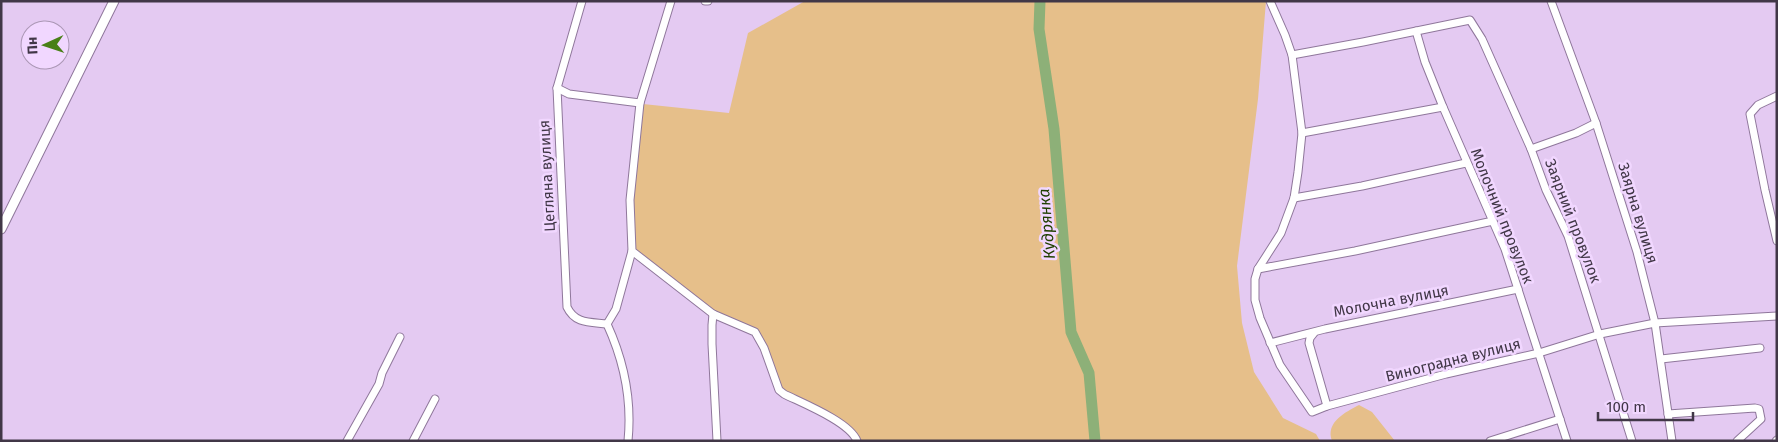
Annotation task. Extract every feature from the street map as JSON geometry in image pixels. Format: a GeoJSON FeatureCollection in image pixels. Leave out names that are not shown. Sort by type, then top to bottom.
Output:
{"type":"FeatureCollection","features":[{"type":"Feature","properties":{"kind":"street"},"geometry":{"type":"LineString","coordinates":[[1,229],[114,1]]}},
{"type":"Feature","properties":{"kind":"street","name":"Цегляна вулиця"},"geometry":{"type":"LineString","coordinates":[[582,1],[558,88],[567,307],[571,316],[579,320],[607,324]]}},
{"type":"Feature","properties":{"kind":"street"},"geometry":{"type":"LineString","coordinates":[[628,441],[630,422],[626,379],[607,324],[616,309],[632,251],[630,200],[640,103],[671,1]]}},
{"type":"Feature","properties":{"kind":"street"},"geometry":{"type":"LineString","coordinates":[[1270,1],[1292,55],[1302,133],[1294,198],[1281,233],[1258,269],[1255,279],[1255,300],[1270,343]]}},
{"type":"Feature","properties":{"kind":"street","name":"Заярна вулиця"},"geometry":{"type":"LineString","coordinates":[[1551,1],[1596,123],[1637,252],[1655,323],[1672,441]]}},
{"type":"Feature","properties":{"kind":"street","name":"Заярний провулок"},"geometry":{"type":"LineString","coordinates":[[1416,31],[1470,20],[1482,40],[1531,148],[1546,190],[1568,236],[1632,441]]}},
{"type":"Feature","properties":{"kind":"street"},"geometry":{"type":"LineString","coordinates":[[1292,55],[1416,31]]}},
{"type":"Feature","properties":{"kind":"street","name":"Молочний провулок"},"geometry":{"type":"LineString","coordinates":[[1416,31],[1425,62],[1443,107],[1505,249],[1567,441]]}},
{"type":"Feature","properties":{"kind":"street"},"geometry":{"type":"LineString","coordinates":[[558,88],[569,94],[640,103]]}},
{"type":"Feature","properties":{"kind":"street"},"geometry":{"type":"LineString","coordinates":[[1777,96],[1758,105],[1750,114],[1777,241]]}},
{"type":"Feature","properties":{"kind":"street"},"geometry":{"type":"LineString","coordinates":[[1302,133],[1443,107]]}},
{"type":"Feature","properties":{"kind":"street"},"geometry":{"type":"LineString","coordinates":[[1531,148],[1576,133],[1596,123]]}},
{"type":"Feature","properties":{"kind":"street"},"geometry":{"type":"LineString","coordinates":[[1294,198],[1362,186],[1466,163]]}},
{"type":"Feature","properties":{"kind":"street"},"geometry":{"type":"LineString","coordinates":[[1258,269],[1355,251],[1493,221]]}},
{"type":"Feature","properties":{"kind":"street"},"geometry":{"type":"LineString","coordinates":[[632,251],[713,314],[755,332],[764,348],[779,390],[840,422],[857,441]]}},
{"type":"Feature","properties":{"kind":"street","name":"Молочна вулиця"},"geometry":{"type":"LineString","coordinates":[[1270,343],[1325,329],[1518,289]]}},
{"type":"Feature","properties":{"kind":"street"},"geometry":{"type":"LineString","coordinates":[[713,314],[712,344],[717,441]]}},
{"type":"Feature","properties":{"kind":"street","name":"Виноградна вулиця"},"geometry":{"type":"LineString","coordinates":[[1270,343],[1288,378],[1312,412],[1446,374],[1539,353],[1600,334],[1655,323],[1777,316]]}},
{"type":"Feature","properties":{"kind":"street"},"geometry":{"type":"LineString","coordinates":[[1314,332],[1309,343],[1328,406]]}},
{"type":"Feature","properties":{"kind":"street"},"geometry":{"type":"LineString","coordinates":[[348,441],[380,384],[382,373],[400,337]]}},
{"type":"Feature","properties":{"kind":"street"},"geometry":{"type":"LineString","coordinates":[[1661,359],[1760,348]]}},
{"type":"Feature","properties":{"kind":"street"},"geometry":{"type":"LineString","coordinates":[[413,441],[435,399]]}},
{"type":"Feature","properties":{"kind":"street"},"geometry":{"type":"LineString","coordinates":[[1668,414],[1759,409],[1761,419],[1737,441]]}},
{"type":"Feature","properties":{"kind":"street"},"geometry":{"type":"LineString","coordinates":[[1490,441],[1560,419]]}},
{"type":"Feature","properties":{"kind":"shaded area"},"geometry":{"type":"Polygon","coordinates":[[[805,1],[1266,1],[1258,99],[1237,266],[1242,323],[1254,372],[1283,418],[1316,434],[1320,441],[860,441],[848,425],[838,418],[786,392],[782,388],[757,330],[715,312],[635,250],[633,201],[643,104],[729,113],[748,33],[805,1]]]}},
{"type":"Feature","properties":{"kind":"shaded area"},"geometry":{"type":"Polygon","coordinates":[[[1359,405],[1372,412],[1395,441],[1332,441],[1331,428],[1334,423],[1343,414],[1359,405]]]}},
{"type":"Feature","properties":{"kind":"waterway","name":"Кудрянка"},"geometry":{"type":"LineString","coordinates":[[1040,1],[1039,29],[1054,129],[1071,332],[1089,373],[1095,441]]}}]}
